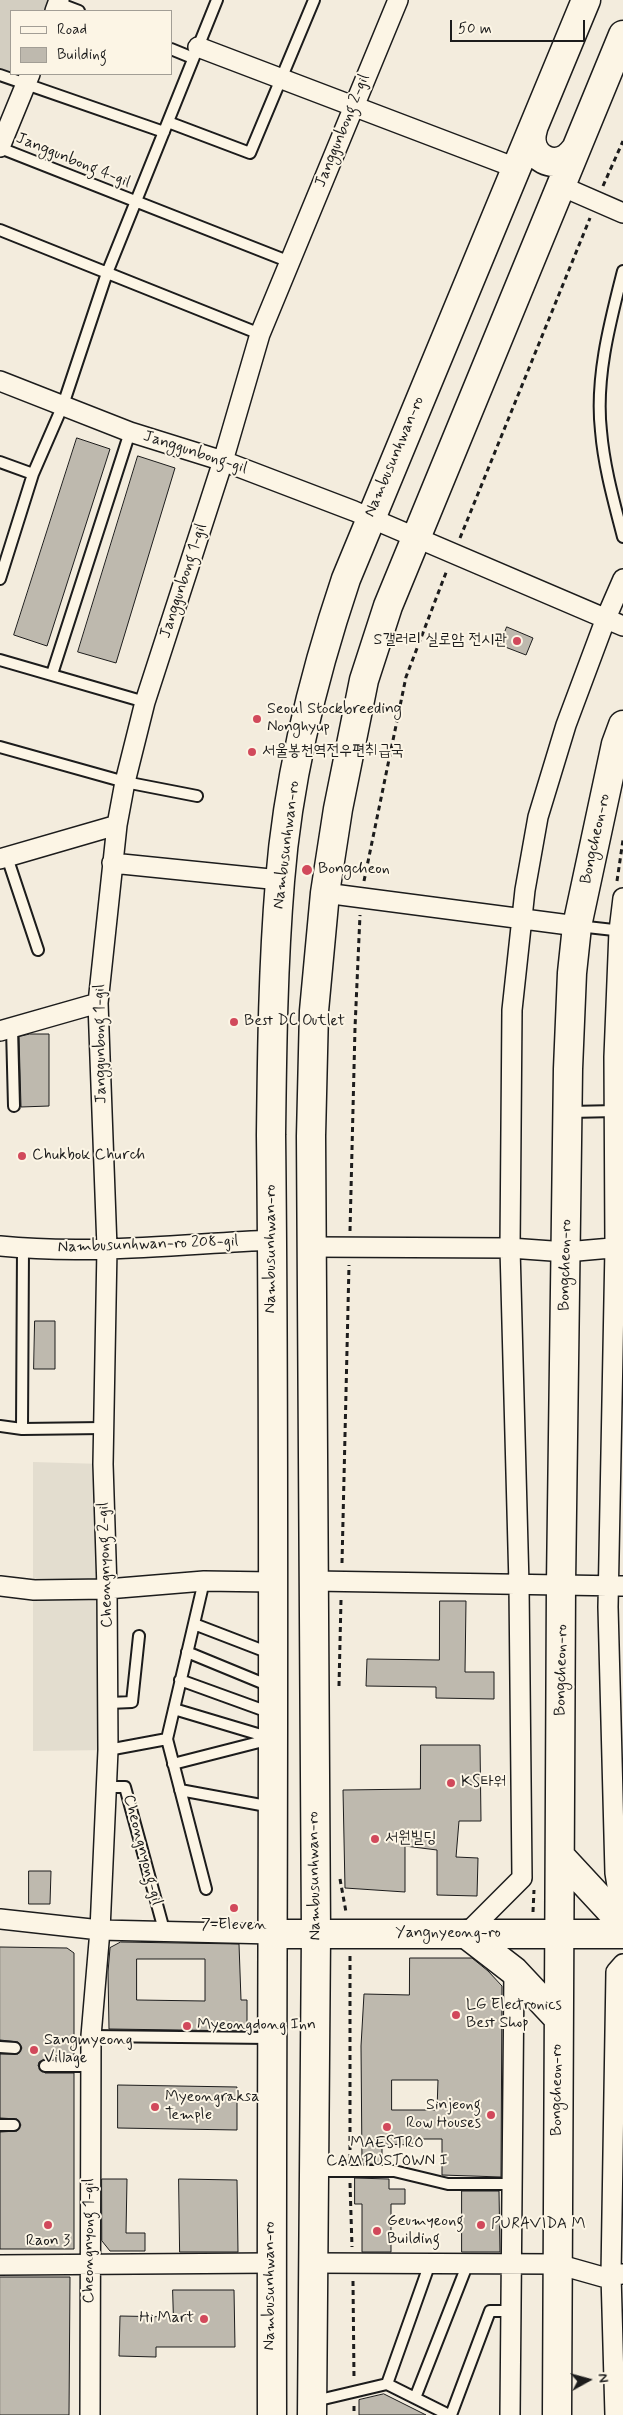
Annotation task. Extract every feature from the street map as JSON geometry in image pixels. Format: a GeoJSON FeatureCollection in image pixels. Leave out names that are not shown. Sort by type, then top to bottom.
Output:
{"type":"FeatureCollection","features":[{"type":"Feature","properties":{"kind":"main road","name":"Nambusunhwan-ro"},"geometry":{"type":"LineString","coordinates":[[272,2415],[270,2169],[273,1934],[272,1012],[280,880],[291,801],[311,694],[325,642],[380,522],[516,168],[586,0]]}},
{"type":"Feature","properties":{"kind":"main road","name":"Nambusunhwan-ro"},"geometry":{"type":"LineString","coordinates":[[312,2408],[316,1934],[311,1136],[314,1011],[325,893],[338,809],[364,680],[388,606],[623,35]]}},
{"type":"Feature","properties":{"kind":"main road"},"geometry":{"type":"LineString","coordinates":[[533,129],[531,136],[533,150],[544,160],[551,163],[565,160],[575,150]]}},
{"type":"Feature","properties":{"kind":"main road","name":"Bongcheon-ro"},"geometry":{"type":"LineString","coordinates":[[557,2415],[561,1584],[568,1112],[572,974],[577,926],[616,744],[623,725]]}},
{"type":"Feature","properties":{"kind":"main road"},"geometry":{"type":"LineString","coordinates":[[272,1317],[278,1305],[291,1300],[304,1303],[312,1314],[313,1321]]}},
{"type":"Feature","properties":{"kind":"main road"},"geometry":{"type":"LineString","coordinates":[[560,1856],[610,1910],[623,1918]]}},
{"type":"Feature","properties":{"kind":"main road","name":"Yangnyeong-ro"},"geometry":{"type":"LineString","coordinates":[[273,1934],[623,1934]]}},
{"type":"Feature","properties":{"kind":"main road"},"geometry":{"type":"LineString","coordinates":[[466,1934],[514,1971],[558,2018]]}},
{"type":"Feature","properties":{"kind":"main road"},"geometry":{"type":"LineString","coordinates":[[270,2169],[274,2182],[284,2190],[291,2192],[304,2188],[309,2184],[314,2171]]}},
{"type":"Feature","properties":{"kind":"main road"},"geometry":{"type":"LineString","coordinates":[[272,2292],[276,2281],[281,2276],[292,2273],[298,2274],[308,2281],[313,2293]]}},
{"type":"Feature","properties":{"kind":"street","name":"Janggunbong 2-gil"},"geometry":{"type":"LineString","coordinates":[[223,461],[260,334],[398,0]]}},
{"type":"Feature","properties":{"kind":"street"},"geometry":{"type":"LineString","coordinates":[[196,52],[281,78],[516,168]]}},
{"type":"Feature","properties":{"kind":"street"},"geometry":{"type":"LineString","coordinates":[[0,148],[28,78]]}},
{"type":"Feature","properties":{"kind":"street"},"geometry":{"type":"LineString","coordinates":[[561,186],[623,213]]}},
{"type":"Feature","properties":{"kind":"street","name":"Janggunbong-gil"},"geometry":{"type":"LineString","coordinates":[[0,381],[63,404],[130,432],[223,461],[380,522]]}},
{"type":"Feature","properties":{"kind":"street","name":"Janggunbong 1-gil"},"geometry":{"type":"LineString","coordinates":[[107,1248],[98,1003],[117,825],[125,782],[145,702],[223,461]]}},
{"type":"Feature","properties":{"kind":"street","name":"Nambusunhwan-ro"},"geometry":{"type":"LineString","coordinates":[[380,522],[623,626]]}},
{"type":"Feature","properties":{"kind":"street"},"geometry":{"type":"LineString","coordinates":[[466,1934],[522,1878],[518,1585],[510,1248],[512,1010],[525,890],[538,817],[566,725],[606,618],[623,579]]}},
{"type":"Feature","properties":{"kind":"street"},"geometry":{"type":"LineString","coordinates":[[3,858],[117,825]]}},
{"type":"Feature","properties":{"kind":"street"},"geometry":{"type":"LineString","coordinates":[[112,863],[280,880]]}},
{"type":"Feature","properties":{"kind":"street"},"geometry":{"type":"LineString","coordinates":[[325,893],[577,926]]}},
{"type":"Feature","properties":{"kind":"street"},"geometry":{"type":"LineString","coordinates":[[623,898],[614,1057],[619,1110],[615,1873],[619,1898],[623,1908]]}},
{"type":"Feature","properties":{"kind":"street"},"geometry":{"type":"LineString","coordinates":[[6,1029],[98,1003]]}},
{"type":"Feature","properties":{"kind":"street","name":"Nambusunhwan-ro 208-gil"},"geometry":{"type":"LineString","coordinates":[[0,1246],[23,1248],[107,1248],[272,1240]]}},
{"type":"Feature","properties":{"kind":"street"},"geometry":{"type":"LineString","coordinates":[[313,1247],[510,1248],[566,1252],[619,1248]]}},
{"type":"Feature","properties":{"kind":"street","name":"Cheongnyong 2-gil"},"geometry":{"type":"LineString","coordinates":[[100,1930],[108,1750],[103,1428],[107,1248]]}},
{"type":"Feature","properties":{"kind":"street"},"geometry":{"type":"LineString","coordinates":[[0,1586],[34,1590],[107,1589],[204,1581],[272,1582]]}},
{"type":"Feature","properties":{"kind":"street"},"geometry":{"type":"LineString","coordinates":[[314,1581],[616,1586]]}},
{"type":"Feature","properties":{"kind":"street","name":"Cheongnyong-gil"},"geometry":{"type":"LineString","coordinates":[[0,1919],[100,1930],[273,1934]]}},
{"type":"Feature","properties":{"kind":"street","name":"Cheongnyong 1-gil"},"geometry":{"type":"LineString","coordinates":[[90,2415],[91,2036],[100,1930]]}},
{"type":"Feature","properties":{"kind":"street"},"geometry":{"type":"LineString","coordinates":[[617,2412],[616,1972],[623,1964]]}},
{"type":"Feature","properties":{"kind":"street"},"geometry":{"type":"LineString","coordinates":[[510,2415],[514,1971]]}},
{"type":"Feature","properties":{"kind":"street"},"geometry":{"type":"LineString","coordinates":[[0,2265],[271,2263]]}},
{"type":"Feature","properties":{"kind":"street"},"geometry":{"type":"LineString","coordinates":[[312,2263],[557,2264],[602,2276],[617,2274]]}},
{"type":"Feature","properties":{"kind":"lane","name":"Janggunbong 4-gil"},"geometry":{"type":"LineString","coordinates":[[0,578],[33,474],[63,404],[107,273],[217,0]]}},
{"type":"Feature","properties":{"kind":"lane"},"geometry":{"type":"LineString","coordinates":[[0,75],[28,78],[166,127],[250,152],[314,0]]}},
{"type":"Feature","properties":{"kind":"lane"},"geometry":{"type":"LineString","coordinates":[[57,5],[75,10]]}},
{"type":"Feature","properties":{"kind":"lane"},"geometry":{"type":"LineString","coordinates":[[172,49],[196,52]]}},
{"type":"Feature","properties":{"kind":"lane","name":"Janggunbong 4-gil"},"geometry":{"type":"LineString","coordinates":[[0,148],[135,202]]}},
{"type":"Feature","properties":{"kind":"lane"},"geometry":{"type":"LineString","coordinates":[[135,202],[290,262]]}},
{"type":"Feature","properties":{"kind":"lane"},"geometry":{"type":"LineString","coordinates":[[0,230],[260,334]]}},
{"type":"Feature","properties":{"kind":"lane"},"geometry":{"type":"LineString","coordinates":[[623,271],[603,367],[599,408],[600,432],[623,536]]}},
{"type":"Feature","properties":{"kind":"lane"},"geometry":{"type":"LineString","coordinates":[[52,674],[130,432]]}},
{"type":"Feature","properties":{"kind":"lane"},"geometry":{"type":"LineString","coordinates":[[0,462],[33,474]]}},
{"type":"Feature","properties":{"kind":"lane"},"geometry":{"type":"LineString","coordinates":[[0,539],[11,543]]}},
{"type":"Feature","properties":{"kind":"lane"},"geometry":{"type":"LineString","coordinates":[[0,660],[145,702]]}},
{"type":"Feature","properties":{"kind":"lane"},"geometry":{"type":"LineString","coordinates":[[0,747],[125,782],[197,796]]}},
{"type":"Feature","properties":{"kind":"lane"},"geometry":{"type":"LineString","coordinates":[[3,858],[38,950]]}},
{"type":"Feature","properties":{"kind":"lane"},"geometry":{"type":"LineString","coordinates":[[577,926],[621,931]]}},
{"type":"Feature","properties":{"kind":"lane"},"geometry":{"type":"LineString","coordinates":[[6,1029],[14,1106]]}},
{"type":"Feature","properties":{"kind":"lane"},"geometry":{"type":"LineString","coordinates":[[568,1112],[619,1110]]}},
{"type":"Feature","properties":{"kind":"lane"},"geometry":{"type":"LineString","coordinates":[[22,1429],[23,1248]]}},
{"type":"Feature","properties":{"kind":"lane"},"geometry":{"type":"LineString","coordinates":[[0,1426],[22,1429],[103,1428]]}},
{"type":"Feature","properties":{"kind":"lane"},"geometry":{"type":"LineString","coordinates":[[204,1581],[167,1739],[206,1888]]}},
{"type":"Feature","properties":{"kind":"lane"},"geometry":{"type":"LineString","coordinates":[[194,1624],[272,1654]]}},
{"type":"Feature","properties":{"kind":"lane","name":"Cheongnyong 2-gil"},"geometry":{"type":"LineString","coordinates":[[108,1703],[132,1702],[139,1636]]}},
{"type":"Feature","properties":{"kind":"lane"},"geometry":{"type":"LineString","coordinates":[[187,1652],[272,1713]]}},
{"type":"Feature","properties":{"kind":"lane"},"geometry":{"type":"LineString","coordinates":[[180,1680],[272,1713]]}},
{"type":"Feature","properties":{"kind":"lane"},"geometry":{"type":"LineString","coordinates":[[174,1709],[272,1713]]}},
{"type":"Feature","properties":{"kind":"lane"},"geometry":{"type":"LineString","coordinates":[[173,1764],[272,1713]]}},
{"type":"Feature","properties":{"kind":"lane"},"geometry":{"type":"LineString","coordinates":[[108,1750],[167,1739]]}},
{"type":"Feature","properties":{"kind":"lane","name":"Cheongnyong-gil"},"geometry":{"type":"LineString","coordinates":[[107,1787],[125,1787],[164,1930]]}},
{"type":"Feature","properties":{"kind":"lane"},"geometry":{"type":"LineString","coordinates":[[180,1790],[273,1807]]}},
{"type":"Feature","properties":{"kind":"lane"},"geometry":{"type":"LineString","coordinates":[[91,2036],[271,2038]]}},
{"type":"Feature","properties":{"kind":"lane"},"geometry":{"type":"LineString","coordinates":[[0,2047],[15,2048]]}},
{"type":"Feature","properties":{"kind":"lane"},"geometry":{"type":"LineString","coordinates":[[46,2066],[91,2066]]}},
{"type":"Feature","properties":{"kind":"lane"},"geometry":{"type":"LineString","coordinates":[[0,2125],[14,2126]]}},
{"type":"Feature","properties":{"kind":"lane"},"geometry":{"type":"LineString","coordinates":[[314,2171],[394,2171],[448,2184],[512,2184]]}},
{"type":"Feature","properties":{"kind":"lane"},"geometry":{"type":"LineString","coordinates":[[430,2263],[387,2384],[450,2415],[490,2311],[510,2311]]}},
{"type":"Feature","properties":{"kind":"lane"},"geometry":{"type":"LineString","coordinates":[[415,2398],[468,2263]]}},
{"type":"Feature","properties":{"kind":"lane","name":"Nambusunhwan-ro"},"geometry":{"type":"LineString","coordinates":[[312,2408],[387,2384]]}},
{"type":"Feature","properties":{"kind":"shaded area"},"geometry":{"type":"Polygon","coordinates":[[[0,0],[59,0],[55,10],[10,10],[10,75],[30,75],[26,83],[0,75],[0,0]]]}},
{"type":"Feature","properties":{"kind":"shaded area"},"geometry":{"type":"Polygon","coordinates":[[[33,1462],[103,1464],[108,1750],[33,1751],[33,1462]]]}},
{"type":"Feature","properties":{"kind":"building"},"geometry":{"type":"Polygon","coordinates":[[[77,438],[110,449],[47,646],[14,635],[77,438]]]}},
{"type":"Feature","properties":{"kind":"building"},"geometry":{"type":"Polygon","coordinates":[[[138,456],[175,468],[116,663],[78,652],[138,456]]]}},
{"type":"Feature","properties":{"kind":"building","name":"S갤러리 실로암 전시관"},"geometry":{"type":"Polygon","coordinates":[[[507,627],[533,638],[526,655],[500,645],[507,627]]]}},
{"type":"Feature","properties":{"kind":"building"},"geometry":{"type":"Polygon","coordinates":[[[30,1034],[49,1034],[49,1106],[21,1107],[19,1037],[30,1034]]]}},
{"type":"Feature","properties":{"kind":"building"},"geometry":{"type":"Polygon","coordinates":[[[35,1321],[55,1321],[55,1369],[34,1369],[35,1321]]]}},
{"type":"Feature","properties":{"kind":"building"},"geometry":{"type":"Polygon","coordinates":[[[440,1601],[466,1601],[465,1672],[494,1672],[494,1699],[436,1698],[436,1687],[366,1686],[367,1659],[439,1660],[440,1601]]]}},
{"type":"Feature","properties":{"kind":"building"},"geometry":{"type":"Polygon","coordinates":[[[421,1745],[480,1745],[481,1821],[459,1821],[456,1857],[478,1858],[477,1896],[437,1895],[437,1850],[405,1846],[405,1892],[345,1888],[343,1790],[420,1789],[421,1745]]]}},
{"type":"Feature","properties":{"kind":"building"},"geometry":{"type":"Polygon","coordinates":[[[29,1871],[51,1871],[50,1904],[29,1904],[29,1871]]]}},
{"type":"Feature","properties":{"kind":"building"},"geometry":{"type":"Polygon","coordinates":[[[121,1942],[239,1944],[241,2000],[247,2000],[247,2031],[109,2029],[108,1972],[110,1948],[121,1942]],[[137,1959],[137,2000],[205,2001],[205,1959],[137,1959]]]}},
{"type":"Feature","properties":{"kind":"building"},"geometry":{"type":"Polygon","coordinates":[[[0,1947],[67,1948],[74,1953],[74,2059],[45,2059],[39,2062],[38,2066],[45,2073],[74,2073],[74,2249],[0,2249],[0,2132],[17,2131],[21,2125],[17,2119],[0,2118],[0,2054],[18,2054],[22,2048],[18,2042],[0,2040],[0,1947]]]}},
{"type":"Feature","properties":{"kind":"building"},"geometry":{"type":"Polygon","coordinates":[[[410,1958],[472,1958],[502,1986],[501,2177],[442,2175],[442,2139],[412,2139],[412,2145],[382,2144],[382,2164],[362,2164],[361,2046],[364,1994],[409,1995],[410,1958]],[[392,2080],[392,2110],[437,2110],[438,2080],[392,2080]]]}},
{"type":"Feature","properties":{"kind":"building","name":"Myeongraksa Temple"},"geometry":{"type":"Polygon","coordinates":[[[118,2085],[237,2087],[237,2130],[118,2128],[118,2085]]]}},
{"type":"Feature","properties":{"kind":"building"},"geometry":{"type":"Polygon","coordinates":[[[355,2178],[389,2179],[389,2189],[405,2189],[405,2204],[391,2204],[391,2252],[362,2252],[362,2204],[355,2204],[355,2178]]]}},
{"type":"Feature","properties":{"kind":"building"},"geometry":{"type":"Polygon","coordinates":[[[102,2179],[127,2179],[126,2233],[145,2233],[145,2251],[110,2251],[102,2241],[102,2179]]]}},
{"type":"Feature","properties":{"kind":"building"},"geometry":{"type":"Polygon","coordinates":[[[179,2179],[237,2180],[238,2252],[180,2252],[179,2179]]]}},
{"type":"Feature","properties":{"kind":"building","name":"PURAVIDA M"},"geometry":{"type":"Polygon","coordinates":[[[462,2191],[499,2191],[500,2252],[462,2252],[462,2191]]]}},
{"type":"Feature","properties":{"kind":"building"},"geometry":{"type":"Polygon","coordinates":[[[0,2277],[70,2277],[69,2415],[0,2415],[0,2277]]]}},
{"type":"Feature","properties":{"kind":"building","name":"Hi Mart"},"geometry":{"type":"Polygon","coordinates":[[[173,2290],[234,2290],[235,2347],[156,2347],[156,2357],[119,2356],[120,2316],[173,2317],[173,2290]]]}},
{"type":"Feature","properties":{"kind":"building"},"geometry":{"type":"Polygon","coordinates":[[[384,2394],[426,2415],[359,2415],[359,2400],[384,2394]]]}},
{"type":"Feature","properties":{"kind":"place","name":"S갤러리 실로암 전시관"},"geometry":{"type":"Point","coordinates":[517,641]}},
{"type":"Feature","properties":{"kind":"place","name":"Seoul Stockbreeding Nonghyup"},"geometry":{"type":"Point","coordinates":[257,719]}},
{"type":"Feature","properties":{"kind":"place","name":"서울봉천역전우편취급국"},"geometry":{"type":"Point","coordinates":[252,752]}},
{"type":"Feature","properties":{"kind":"place","name":"Bongcheon"},"geometry":{"type":"Point","coordinates":[307,870]}},
{"type":"Feature","properties":{"kind":"place","name":"Best DC Outlet"},"geometry":{"type":"Point","coordinates":[234,1022]}},
{"type":"Feature","properties":{"kind":"place","name":"Chukbok Church"},"geometry":{"type":"Point","coordinates":[22,1156]}},
{"type":"Feature","properties":{"kind":"place","name":"KS타워"},"geometry":{"type":"Point","coordinates":[451,1783]}},
{"type":"Feature","properties":{"kind":"place","name":"서원빌딩"},"geometry":{"type":"Point","coordinates":[375,1839]}},
{"type":"Feature","properties":{"kind":"place","name":"7-Eleven"},"geometry":{"type":"Point","coordinates":[234,1908]}},
{"type":"Feature","properties":{"kind":"place","name":"LG Electronics Best Shop"},"geometry":{"type":"Point","coordinates":[456,2015]}},
{"type":"Feature","properties":{"kind":"place","name":"Myeongdong Inn"},"geometry":{"type":"Point","coordinates":[187,2026]}},
{"type":"Feature","properties":{"kind":"place","name":"Sangmyeong Village"},"geometry":{"type":"Point","coordinates":[34,2050]}},
{"type":"Feature","properties":{"kind":"place","name":"Myeongraksa Temple"},"geometry":{"type":"Point","coordinates":[155,2107]}},
{"type":"Feature","properties":{"kind":"place","name":"Sinjeong Row Houses"},"geometry":{"type":"Point","coordinates":[491,2115]}},
{"type":"Feature","properties":{"kind":"place","name":"MAESTRO CAMPUSTOWN I"},"geometry":{"type":"Point","coordinates":[387,2127]}},
{"type":"Feature","properties":{"kind":"place","name":"Raon 3"},"geometry":{"type":"Point","coordinates":[48,2225]}},
{"type":"Feature","properties":{"kind":"place","name":"PURAVIDA M"},"geometry":{"type":"Point","coordinates":[481,2225]}},
{"type":"Feature","properties":{"kind":"place","name":"Geumyeong Building"},"geometry":{"type":"Point","coordinates":[377,2231]}},
{"type":"Feature","properties":{"kind":"place","name":"Hi Mart"},"geometry":{"type":"Point","coordinates":[204,2319]}}]}
